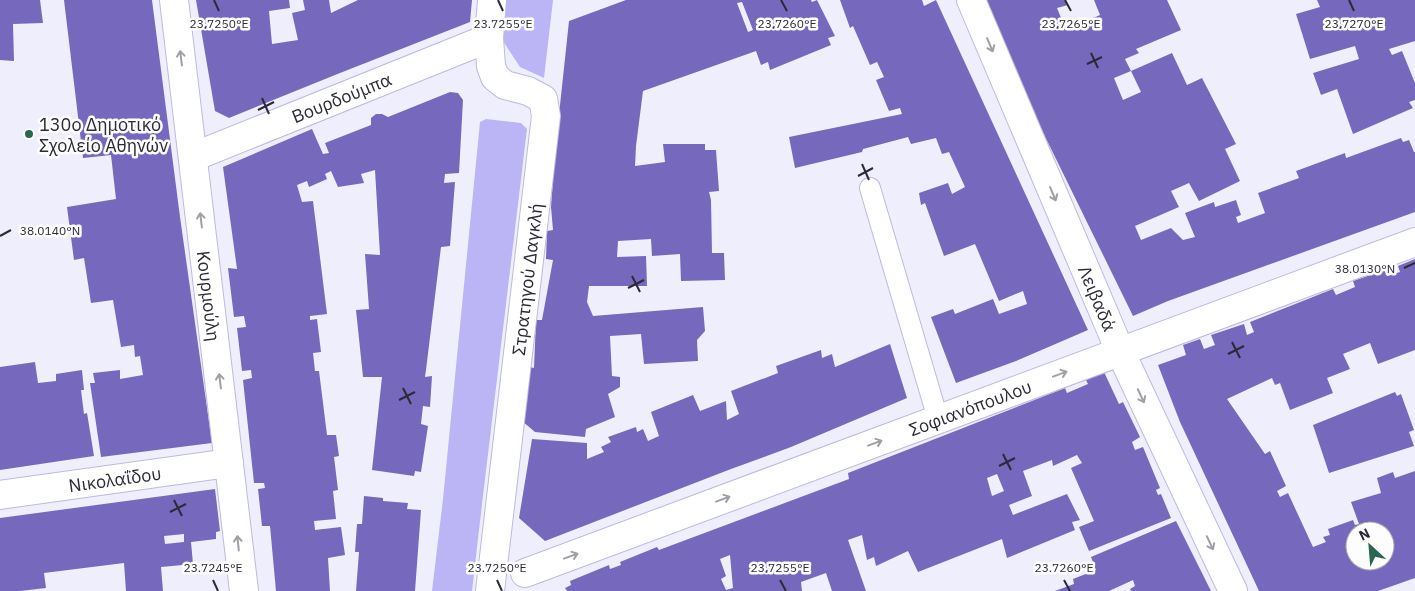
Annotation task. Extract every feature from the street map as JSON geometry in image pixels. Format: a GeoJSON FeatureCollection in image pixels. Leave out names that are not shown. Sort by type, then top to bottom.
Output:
{"type":"FeatureCollection","features":[{"type":"Feature","properties":{"kind":"street","name":"Κουρμούλη"},"geometry":{"type":"LineString","coordinates":[[174,0],[244,591]]}},
{"type":"Feature","properties":{"kind":"street","name":"Στρατηγού Δαγκλή"},"geometry":{"type":"LineString","coordinates":[[490,591],[546,116],[543,99],[528,91],[505,85],[495,77],[491,66],[489,38],[492,0]]}},
{"type":"Feature","properties":{"kind":"street","name":"Λειβαδά"},"geometry":{"type":"LineString","coordinates":[[970,0],[1120,351],[1233,591]]}},
{"type":"Feature","properties":{"kind":"street","name":"Βουρδούμπα"},"geometry":{"type":"LineString","coordinates":[[194,157],[489,38]]}},
{"type":"Feature","properties":{"kind":"street","name":"Σοφιανόπουλου"},"geometry":{"type":"LineString","coordinates":[[525,573],[1415,242]]}},
{"type":"Feature","properties":{"kind":"street","name":"Νικολαΐδου"},"geometry":{"type":"LineString","coordinates":[[0,495],[229,463]]}},
{"type":"Feature","properties":{"kind":"lane"},"geometry":{"type":"LineString","coordinates":[[870,188],[938,419]]}},
{"type":"Feature","properties":{"kind":"shaded area"},"geometry":{"type":"Polygon","coordinates":[[[504,0],[553,0],[544,78],[520,67],[503,41],[504,0]]]}},
{"type":"Feature","properties":{"kind":"shaded area"},"geometry":{"type":"Polygon","coordinates":[[[486,119],[521,123],[527,129],[472,591],[432,591],[443,499],[480,122],[486,119]]]}},
{"type":"Feature","properties":{"kind":"building"},"geometry":{"type":"Polygon","coordinates":[[[0,0],[40,0],[43,23],[13,24],[14,61],[0,60],[0,0]]]}},
{"type":"Feature","properties":{"kind":"building"},"geometry":{"type":"Polygon","coordinates":[[[64,0],[152,0],[212,443],[101,457],[90,383],[95,383],[93,373],[120,370],[120,379],[143,375],[140,356],[135,357],[134,345],[121,347],[113,300],[91,303],[84,258],[74,260],[67,207],[116,199],[111,155],[83,158],[64,0]]]}},
{"type":"Feature","properties":{"kind":"building"},"geometry":{"type":"Polygon","coordinates":[[[196,0],[289,0],[290,8],[269,11],[272,44],[298,40],[292,13],[305,10],[303,0],[329,0],[331,13],[358,0],[472,0],[470,22],[229,118],[215,111],[196,0]]]}},
{"type":"Feature","properties":{"kind":"building"},"geometry":{"type":"Polygon","coordinates":[[[626,0],[811,0],[812,2],[817,0],[835,36],[828,38],[831,45],[770,70],[768,62],[761,65],[756,51],[643,91],[635,166],[665,162],[663,144],[705,144],[705,150],[716,150],[719,191],[709,192],[711,200],[712,253],[724,253],[725,280],[681,281],[680,254],[652,256],[651,239],[618,241],[617,257],[646,256],[647,286],[589,286],[587,302],[593,316],[703,307],[705,331],[697,340],[698,361],[644,364],[641,334],[610,336],[612,376],[620,377],[620,387],[608,394],[615,417],[586,429],[585,437],[535,432],[515,415],[521,365],[534,368],[536,320],[542,320],[553,260],[546,259],[547,231],[553,230],[551,207],[555,152],[569,21],[626,0]],[[742,2],[737,3],[748,32],[753,30],[742,2]]]}},
{"type":"Feature","properties":{"kind":"building"},"geometry":{"type":"Polygon","coordinates":[[[840,0],[922,0],[924,6],[936,0],[1088,330],[1016,361],[956,383],[931,317],[953,309],[955,314],[993,299],[999,314],[1027,304],[1023,291],[999,301],[975,244],[944,256],[925,203],[921,205],[919,193],[948,183],[952,194],[965,187],[949,152],[942,154],[936,138],[911,144],[908,137],[863,149],[862,152],[795,168],[789,137],[902,114],[900,108],[889,111],[876,80],[884,77],[877,62],[870,65],[853,26],[850,28],[840,0]]]}},
{"type":"Feature","properties":{"kind":"building"},"geometry":{"type":"Polygon","coordinates":[[[982,0],[1066,0],[1068,5],[1057,8],[1066,30],[1100,15],[1094,0],[1167,0],[1181,30],[1136,49],[1139,53],[1125,59],[1131,71],[1172,53],[1187,85],[1202,78],[1236,144],[1225,149],[1240,181],[1199,201],[1189,183],[1171,191],[1179,207],[1135,226],[1141,240],[1171,228],[1183,240],[1195,237],[1185,213],[1214,202],[1215,207],[1236,200],[1241,215],[1236,217],[1238,223],[1265,213],[1258,193],[1299,178],[1296,171],[1345,153],[1346,158],[1401,138],[1403,142],[1409,140],[1415,152],[1415,212],[1168,301],[1133,316],[1033,112],[982,0]],[[1131,71],[1114,78],[1123,100],[1141,92],[1131,71]]]}},
{"type":"Feature","properties":{"kind":"building"},"geometry":{"type":"Polygon","coordinates":[[[1317,0],[1415,0],[1415,41],[1389,49],[1392,55],[1402,51],[1415,83],[1415,100],[1409,102],[1413,108],[1353,134],[1337,89],[1321,95],[1313,73],[1359,59],[1355,46],[1310,59],[1296,14],[1320,7],[1317,0]]]}},
{"type":"Feature","properties":{"kind":"building"},"geometry":{"type":"Polygon","coordinates":[[[450,92],[458,93],[463,100],[459,173],[445,174],[444,183],[455,182],[450,246],[441,247],[425,377],[432,376],[430,407],[423,406],[421,424],[428,426],[421,472],[415,471],[414,476],[372,470],[382,377],[363,377],[356,310],[369,309],[365,254],[380,255],[375,170],[361,174],[364,183],[338,187],[331,171],[325,174],[327,179],[309,187],[307,181],[297,185],[302,202],[313,201],[327,314],[310,316],[310,320],[317,319],[321,352],[313,353],[315,371],[319,371],[327,435],[336,435],[339,456],[334,457],[338,490],[333,491],[336,519],[314,521],[315,530],[341,527],[345,555],[328,558],[330,591],[276,591],[270,526],[262,526],[258,489],[265,488],[264,483],[254,483],[243,380],[252,378],[251,370],[242,371],[237,328],[246,327],[244,316],[234,317],[228,268],[237,269],[223,167],[312,129],[323,154],[329,153],[325,143],[371,125],[371,118],[376,114],[388,117],[450,92]]]}},
{"type":"Feature","properties":{"kind":"building"},"geometry":{"type":"Polygon","coordinates":[[[1415,259],[1415,350],[1378,364],[1370,343],[1343,354],[1350,369],[1327,378],[1333,393],[1290,410],[1280,383],[1275,385],[1272,378],[1227,399],[1265,454],[1270,451],[1286,486],[1277,491],[1280,497],[1288,493],[1313,547],[1326,542],[1323,537],[1330,535],[1328,529],[1345,523],[1345,571],[1395,571],[1395,521],[1358,521],[1351,502],[1381,493],[1377,478],[1393,472],[1395,478],[1415,471],[1415,578],[1378,591],[1259,591],[1180,422],[1158,365],[1186,355],[1183,345],[1200,339],[1204,349],[1215,345],[1211,335],[1244,324],[1247,335],[1254,332],[1250,322],[1333,289],[1336,295],[1355,287],[1353,281],[1385,270],[1387,276],[1400,272],[1398,266],[1415,259]]]}},
{"type":"Feature","properties":{"kind":"building"},"geometry":{"type":"Polygon","coordinates":[[[890,344],[907,398],[791,447],[545,541],[519,518],[532,439],[587,443],[587,459],[604,452],[601,447],[611,442],[608,437],[636,427],[637,432],[643,429],[648,441],[659,436],[651,412],[693,395],[700,411],[726,401],[727,420],[739,414],[731,391],[778,373],[776,366],[821,350],[822,358],[832,354],[835,367],[890,344]]]}},
{"type":"Feature","properties":{"kind":"building"},"geometry":{"type":"Polygon","coordinates":[[[35,362],[38,383],[56,381],[56,374],[82,370],[84,390],[81,390],[84,414],[87,413],[94,456],[0,470],[0,367],[35,362]]]}},
{"type":"Feature","properties":{"kind":"building"},"geometry":{"type":"Polygon","coordinates":[[[1104,372],[1119,404],[1123,402],[1140,437],[1132,442],[1135,450],[1143,447],[1160,488],[1156,490],[1158,495],[1161,494],[1171,518],[1089,551],[1079,527],[1094,521],[1071,468],[1082,463],[1077,455],[1053,466],[1052,460],[1023,471],[1032,496],[1009,505],[1013,515],[1067,494],[1080,520],[1072,522],[1075,530],[1007,558],[1002,539],[918,572],[908,551],[876,566],[874,557],[867,560],[862,535],[848,540],[866,591],[832,591],[826,573],[801,582],[802,591],[567,591],[565,588],[571,585],[570,581],[609,565],[610,569],[621,565],[620,562],[657,547],[659,550],[849,479],[848,473],[1065,388],[1067,393],[1088,384],[1086,380],[1104,372]],[[997,474],[987,478],[992,496],[1004,491],[997,474]],[[730,555],[720,559],[726,576],[721,579],[726,590],[733,588],[730,555]]]}},
{"type":"Feature","properties":{"kind":"building"},"geometry":{"type":"Polygon","coordinates":[[[1395,392],[1397,396],[1401,394],[1414,430],[1409,432],[1414,446],[1329,473],[1313,425],[1395,392]]]}},
{"type":"Feature","properties":{"kind":"building"},"geometry":{"type":"Polygon","coordinates":[[[215,489],[220,531],[216,532],[216,539],[191,542],[193,564],[161,567],[163,591],[126,591],[124,563],[44,573],[46,588],[0,591],[0,518],[215,489]],[[184,534],[164,536],[165,544],[184,542],[184,534]]]}},
{"type":"Feature","properties":{"kind":"building"},"geometry":{"type":"Polygon","coordinates":[[[364,496],[383,498],[383,501],[408,503],[407,509],[421,510],[415,591],[356,591],[359,552],[355,552],[357,524],[362,524],[364,496]]]}},
{"type":"Feature","properties":{"kind":"building"},"geometry":{"type":"Polygon","coordinates":[[[1176,521],[1211,591],[1131,591],[1130,589],[1135,586],[1133,580],[1109,591],[1055,591],[1074,584],[1073,579],[1096,570],[1091,557],[1176,521]]]}},
{"type":"Feature","properties":{"kind":"place","name":"130ο Δημοτικό Σχολείο Αθηνών"},"geometry":{"type":"Point","coordinates":[29,134]}}]}
